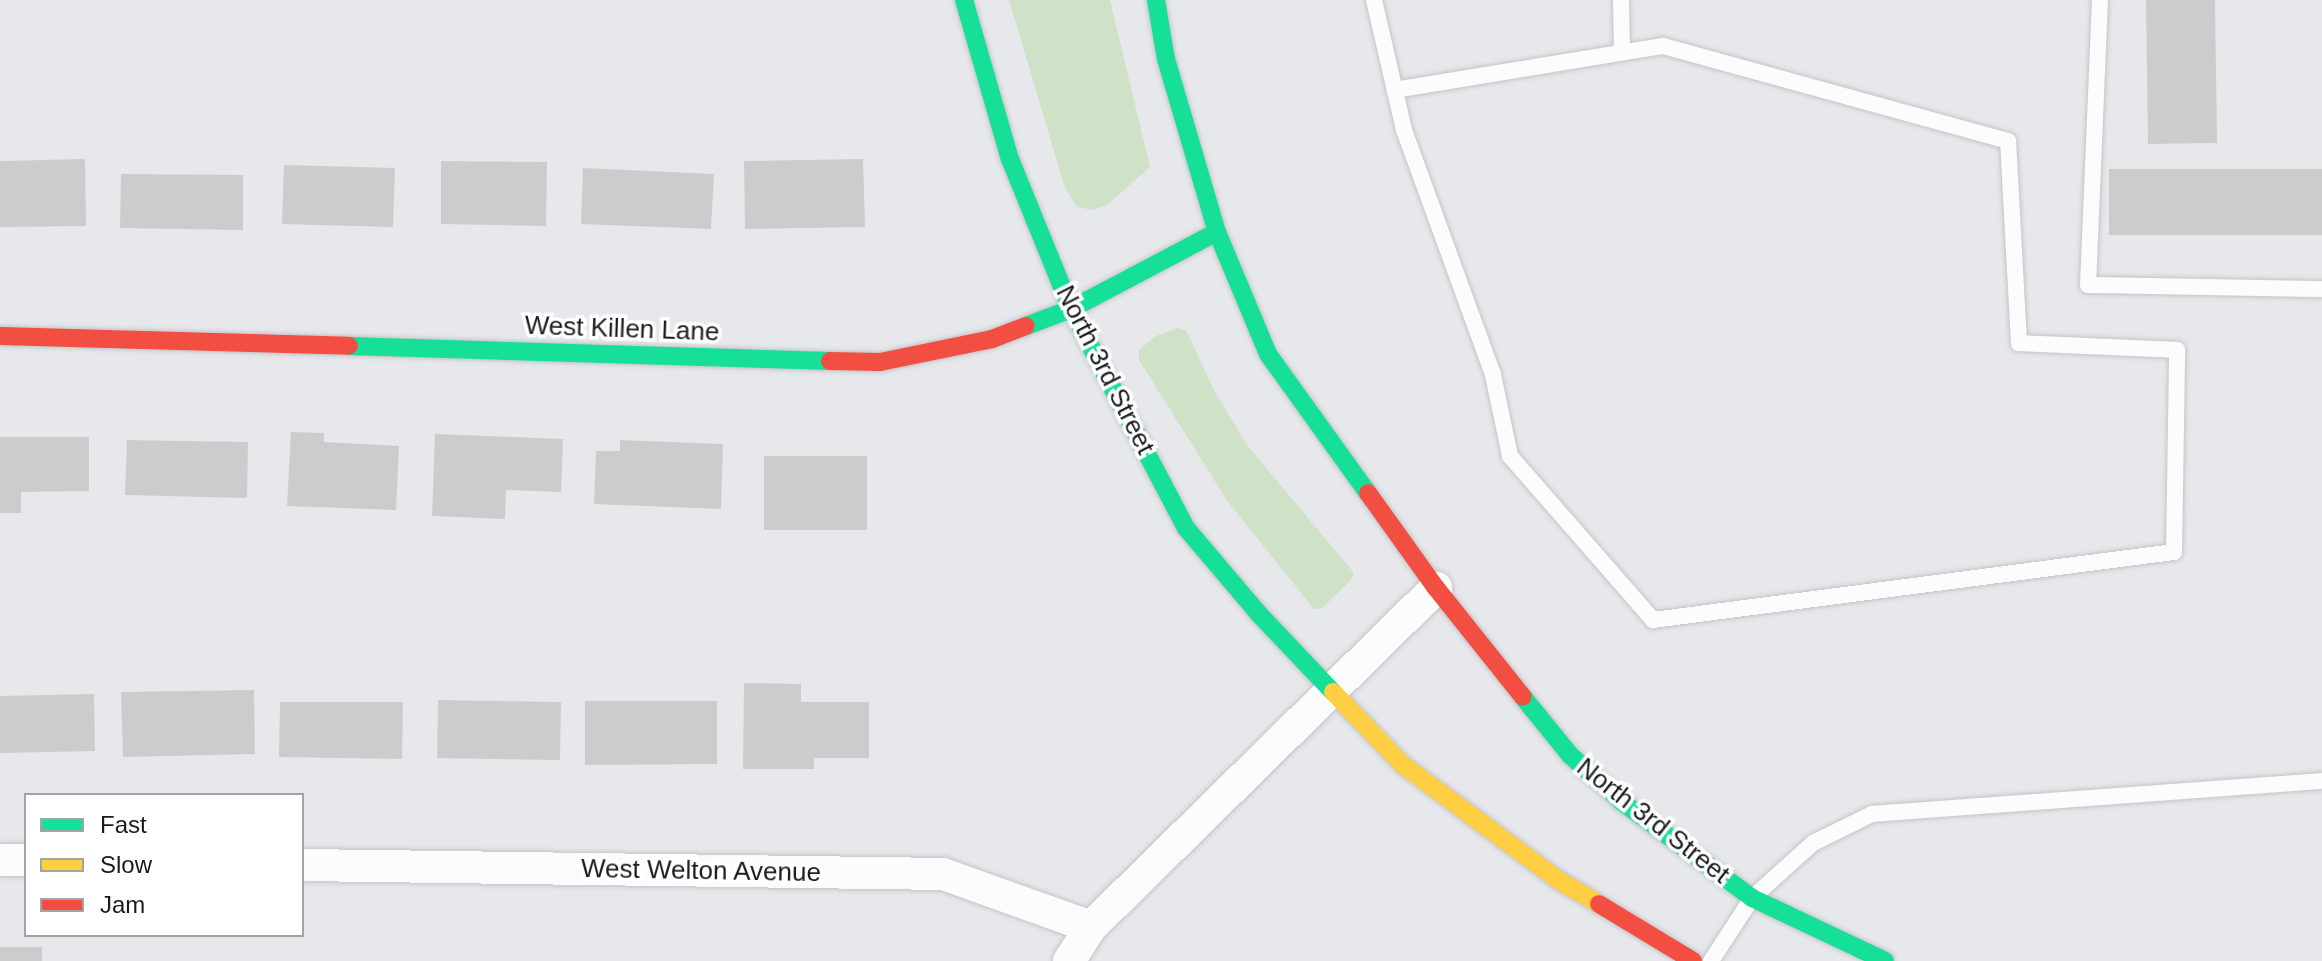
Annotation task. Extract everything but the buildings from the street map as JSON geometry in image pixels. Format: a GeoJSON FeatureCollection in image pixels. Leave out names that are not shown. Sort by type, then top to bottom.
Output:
{"type":"FeatureCollection","features":[{"type":"Feature","properties":{"kind":"main road","name":"North 3rd Street"},"geometry":{"type":"LineString","coordinates":[[964,0],[1010,159],[1071,309],[1186,528],[1258,613],[1415,774],[1560,881],[1693,961]]}},
{"type":"Feature","properties":{"kind":"main road","name":"North 3rd Street"},"geometry":{"type":"LineString","coordinates":[[1156,0],[1166,59],[1217,232],[1268,354],[1436,588],[1570,755],[1621,801],[1752,898],[1885,961]]}},
{"type":"Feature","properties":{"kind":"main road","name":"West Killen Lane"},"geometry":{"type":"LineString","coordinates":[[0,336],[880,362],[992,339],[1071,309],[1217,232]]}},
{"type":"Feature","properties":{"kind":"street"},"geometry":{"type":"LineString","coordinates":[[1069,961],[1091,927],[1436,588]]}},
{"type":"Feature","properties":{"kind":"street"},"geometry":{"type":"LineString","coordinates":[[0,860],[24,860]]}},
{"type":"Feature","properties":{"kind":"street","name":"West Welton Avenue"},"geometry":{"type":"LineString","coordinates":[[304,865],[943,874],[1091,927]]}},
{"type":"Feature","properties":{"kind":"lane"},"geometry":{"type":"LineString","coordinates":[[1374,0],[1395,90],[1409,144],[1493,375],[1510,456],[1653,620],[2174,552],[2177,350],[2019,343],[2008,141],[1663,46],[1395,90]]}},
{"type":"Feature","properties":{"kind":"lane"},"geometry":{"type":"LineString","coordinates":[[1621,0],[1622,52]]}},
{"type":"Feature","properties":{"kind":"lane"},"geometry":{"type":"LineString","coordinates":[[2100,0],[2088,285],[2322,289]]}},
{"type":"Feature","properties":{"kind":"lane"},"geometry":{"type":"LineString","coordinates":[[1711,961],[1752,898],[1813,843],[1872,814],[2322,781]]}},
{"type":"Feature","properties":{"kind":"green space"},"geometry":{"type":"Polygon","coordinates":[[[1009,0],[1110,0],[1150,167],[1107,205],[1093,210],[1077,207],[1065,188],[1009,0]]]}},
{"type":"Feature","properties":{"kind":"green space"},"geometry":{"type":"Polygon","coordinates":[[[1177,328],[1186,330],[1214,390],[1247,445],[1354,573],[1350,581],[1321,609],[1314,609],[1228,502],[1139,360],[1139,350],[1156,336],[1177,328]]]}},
{"type":"Feature","properties":{"kind":"traffic: fast"},"geometry":{"type":"LineString","coordinates":[[964,0],[1010,159],[1071,309],[1186,528],[1258,613],[1333,692]]}},
{"type":"Feature","properties":{"kind":"traffic: fast"},"geometry":{"type":"LineString","coordinates":[[1156,0],[1166,59],[1217,232],[1268,354],[1368,493]]}},
{"type":"Feature","properties":{"kind":"traffic: fast"},"geometry":{"type":"LineString","coordinates":[[1026,326],[1071,309],[1217,232]]}},
{"type":"Feature","properties":{"kind":"traffic: fast"},"geometry":{"type":"LineString","coordinates":[[349,346],[830,361]]}},
{"type":"Feature","properties":{"kind":"traffic: fast"},"geometry":{"type":"LineString","coordinates":[[1523,697],[1570,755],[1621,801],[1752,898],[1885,961]]}},
{"type":"Feature","properties":{"kind":"traffic: slow"},"geometry":{"type":"LineString","coordinates":[[1333,692],[1403,765],[1560,881],[1599,904]]}},
{"type":"Feature","properties":{"kind":"traffic: jam"},"geometry":{"type":"LineString","coordinates":[[830,361],[880,362],[992,339],[1026,326]]}},
{"type":"Feature","properties":{"kind":"traffic: jam"},"geometry":{"type":"LineString","coordinates":[[0,336],[349,346]]}},
{"type":"Feature","properties":{"kind":"traffic: jam"},"geometry":{"type":"LineString","coordinates":[[1368,493],[1436,588],[1523,697]]}},
{"type":"Feature","properties":{"kind":"traffic: jam"},"geometry":{"type":"LineString","coordinates":[[1599,904],[1693,961]]}}]}
